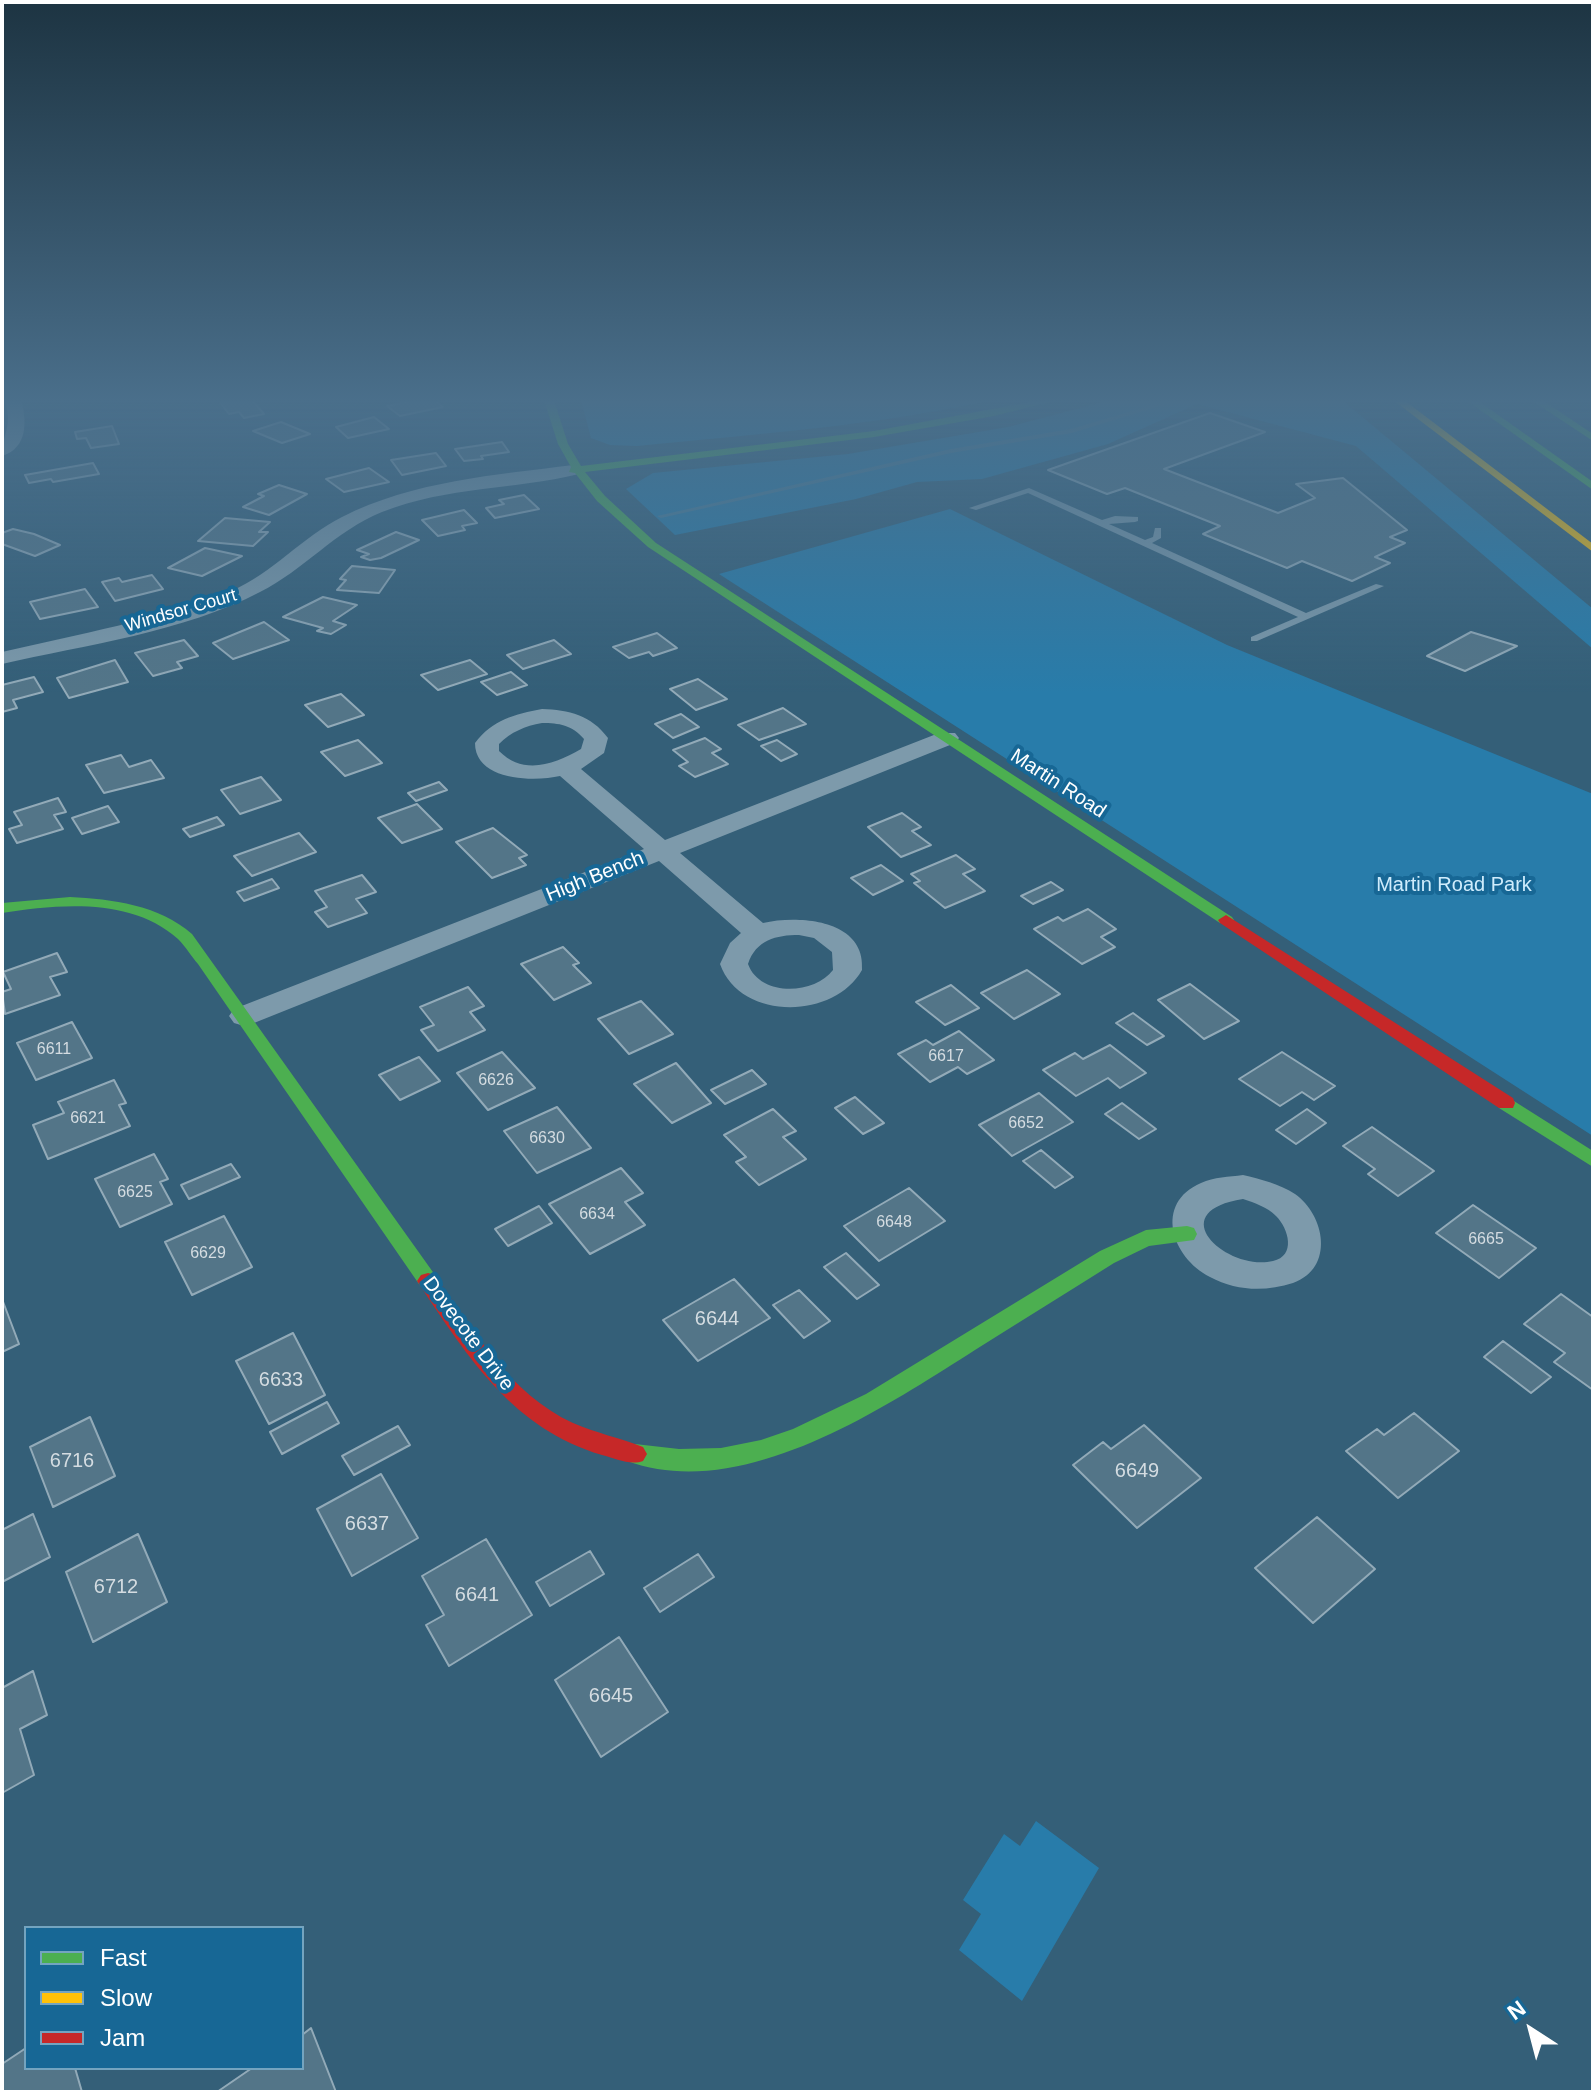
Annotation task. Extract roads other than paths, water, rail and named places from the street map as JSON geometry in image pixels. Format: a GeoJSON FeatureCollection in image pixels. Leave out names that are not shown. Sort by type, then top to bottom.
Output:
{"type":"FeatureCollection","features":[{"type":"Feature","properties":{"kind":"main road","name":"Martin Road"},"geometry":{"type":"LineString","coordinates":[[599,498],[652,545],[1593,1160]]}},
{"type":"Feature","properties":{"kind":"main road"},"geometry":{"type":"LineString","coordinates":[[1526,498],[1593,549]]}},
{"type":"Feature","properties":{"kind":"main road","name":"Dovecote Drive"},"geometry":{"type":"LineString","coordinates":[[2,908],[90,903],[153,919],[179,933],[204,960],[244,1016],[497,1380],[529,1409],[560,1428],[601,1445],[647,1456],[694,1460],[738,1456],[786,1445],[839,1422],[1107,1257],[1146,1238],[1187,1234]]}},
{"type":"Feature","properties":{"kind":"street","name":"Windsor Court"},"geometry":{"type":"LineString","coordinates":[[2,658],[167,618],[241,594],[288,566],[328,532],[391,503],[412,498]]}},
{"type":"Feature","properties":{"kind":"street","name":"High Bench"},"geometry":{"type":"LineString","coordinates":[[244,1016],[947,738]]}},
{"type":"Feature","properties":{"kind":"street"},"geometry":{"type":"LineString","coordinates":[[565,768],[758,933]]}},
{"type":"Feature","properties":{"kind":"lane"},"geometry":{"type":"LineString","coordinates":[[973,508],[1005,498]]}},
{"type":"Feature","properties":{"kind":"lane"},"geometry":{"type":"LineString","coordinates":[[1046,498],[1306,617]]}},
{"type":"Feature","properties":{"kind":"lane"},"geometry":{"type":"LineString","coordinates":[[1102,523],[1115,519],[1135,519]]}},
{"type":"Feature","properties":{"kind":"lane"},"geometry":{"type":"LineString","coordinates":[[1144,543],[1157,538],[1158,530]]}},
{"type":"Feature","properties":{"kind":"lane"},"geometry":{"type":"LineString","coordinates":[[1254,639],[1379,586]]}},
{"type":"Feature","properties":{"kind":"waterway"},"geometry":{"type":"LineString","coordinates":[[661,516],[743,498]]}},
{"type":"Feature","properties":{"kind":"park label","name":"Martin Road Park"},"geometry":{"type":"Point","coordinates":[1454,885]}}]}
